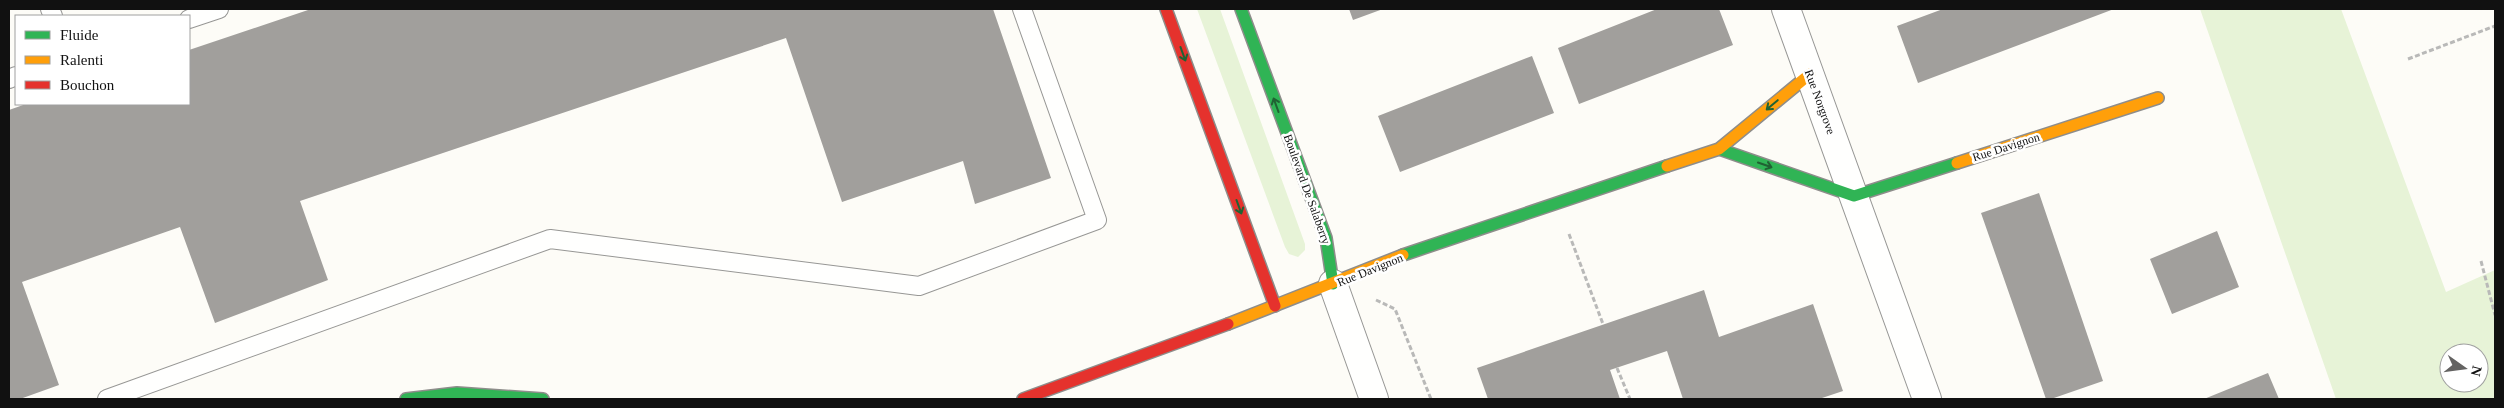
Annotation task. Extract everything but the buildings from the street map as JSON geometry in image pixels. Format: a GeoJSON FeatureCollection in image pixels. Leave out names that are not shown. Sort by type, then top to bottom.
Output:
{"type":"FeatureCollection","features":[{"type":"Feature","properties":{"kind":"street"},"geometry":{"type":"LineString","coordinates":[[1166,9],[1275,306]]}},
{"type":"Feature","properties":{"kind":"street","name":"Boulevard De Salaberry"},"geometry":{"type":"LineString","coordinates":[[1241,9],[1326,238],[1333,284],[1374,399]]}},
{"type":"Feature","properties":{"kind":"street","name":"Rue Norgrove"},"geometry":{"type":"LineString","coordinates":[[1786,9],[1854,196]]}},
{"type":"Feature","properties":{"kind":"street","name":"Rue Davignon"},"geometry":{"type":"LineString","coordinates":[[1023,399],[1203,334],[1401,256],[1719,149],[1810,74]]}},
{"type":"Feature","properties":{"kind":"street","name":"Rue Davignon"},"geometry":{"type":"LineString","coordinates":[[1854,196],[2158,98]]}},
{"type":"Feature","properties":{"kind":"street"},"geometry":{"type":"LineString","coordinates":[[1719,149],[1854,196],[1927,399]]}},
{"type":"Feature","properties":{"kind":"street"},"geometry":{"type":"LineString","coordinates":[[406,399],[430,394],[464,393],[543,399]]}},
{"type":"Feature","properties":{"kind":"lane"},"geometry":{"type":"LineString","coordinates":[[190,19],[219,9]]}},
{"type":"Feature","properties":{"kind":"lane"},"geometry":{"type":"LineString","coordinates":[[107,399],[550,239],[919,286],[1097,220],[1022,9]]}},
{"type":"Feature","properties":{"kind":"path"},"geometry":{"type":"LineString","coordinates":[[2408,59],[2495,26]]}},
{"type":"Feature","properties":{"kind":"path"},"geometry":{"type":"LineString","coordinates":[[1558,204],[1603,324]]}},
{"type":"Feature","properties":{"kind":"path"},"geometry":{"type":"LineString","coordinates":[[2481,261],[2495,312]]}},
{"type":"Feature","properties":{"kind":"path"},"geometry":{"type":"LineString","coordinates":[[1388,304],[1395,309],[1401,320],[1431,399]]}},
{"type":"Feature","properties":{"kind":"path"},"geometry":{"type":"LineString","coordinates":[[1617,368],[1630,399]]}},
{"type":"Feature","properties":{"kind":"green space"},"geometry":{"type":"Polygon","coordinates":[[[1197,9],[1220,9],[1305,244],[1305,250],[1298,257],[1289,254],[1285,247],[1197,9]]]}},
{"type":"Feature","properties":{"kind":"green space"},"geometry":{"type":"Polygon","coordinates":[[[2200,9],[2341,9],[2446,292],[2495,270],[2495,399],[2336,399],[2200,9]]]}},
{"type":"Feature","properties":{"kind":"traffic: fast"},"geometry":{"type":"LineString","coordinates":[[1241,9],[1326,238],[1333,284]]}},
{"type":"Feature","properties":{"kind":"traffic: fast"},"geometry":{"type":"LineString","coordinates":[[1719,149],[1854,196],[1957,163]]}},
{"type":"Feature","properties":{"kind":"traffic: fast"},"geometry":{"type":"LineString","coordinates":[[1403,255],[1667,166]]}},
{"type":"Feature","properties":{"kind":"traffic: fast"},"geometry":{"type":"LineString","coordinates":[[406,399],[457,393],[543,399]]}},
{"type":"Feature","properties":{"kind":"traffic: slow"},"geometry":{"type":"LineString","coordinates":[[1667,166],[1719,149],[1810,74]]}},
{"type":"Feature","properties":{"kind":"traffic: slow"},"geometry":{"type":"LineString","coordinates":[[1957,163],[2158,98]]}},
{"type":"Feature","properties":{"kind":"traffic: slow"},"geometry":{"type":"LineString","coordinates":[[1228,324],[1403,255]]}},
{"type":"Feature","properties":{"kind":"traffic: jam"},"geometry":{"type":"LineString","coordinates":[[1166,9],[1275,306]]}},
{"type":"Feature","properties":{"kind":"traffic: jam"},"geometry":{"type":"LineString","coordinates":[[1023,399],[1228,324]]}}]}
